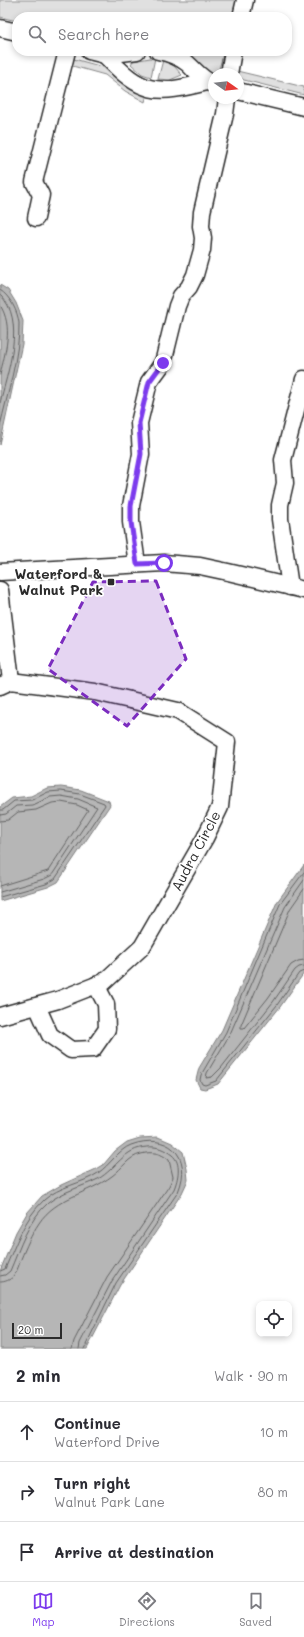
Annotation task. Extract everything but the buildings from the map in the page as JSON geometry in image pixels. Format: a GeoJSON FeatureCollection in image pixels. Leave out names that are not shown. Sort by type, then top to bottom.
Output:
{"type":"FeatureCollection","features":[{"type":"Feature","properties":{"kind":"street"},"geometry":{"type":"LineString","coordinates":[[242,12],[245,0]]}},
{"type":"Feature","properties":{"kind":"street"},"geometry":{"type":"LineString","coordinates":[[0,28],[12,31]]}},
{"type":"Feature","properties":{"kind":"street"},"geometry":{"type":"LineString","coordinates":[[36,218],[40,195],[34,182],[66,56]]}},
{"type":"Feature","properties":{"kind":"street"},"geometry":{"type":"LineString","coordinates":[[106,56],[128,77],[151,89],[162,91],[173,90],[208,83]]}},
{"type":"Feature","properties":{"kind":"street"},"geometry":{"type":"LineString","coordinates":[[173,56],[186,63],[208,81]]}},
{"type":"Feature","properties":{"kind":"street"},"geometry":{"type":"LineString","coordinates":[[230,68],[232,56]]}},
{"type":"Feature","properties":{"kind":"street"},"geometry":{"type":"LineString","coordinates":[[244,92],[304,107]]}},
{"type":"Feature","properties":{"kind":"street"},"geometry":{"type":"LineString","coordinates":[[137,564],[131,522],[131,506],[141,454],[139,423],[149,382],[163,363],[176,306],[192,281],[200,256],[203,238],[201,226],[202,212],[226,114],[227,104]]}},
{"type":"Feature","properties":{"kind":"street"},"geometry":{"type":"LineString","coordinates":[[0,572],[164,563],[200,566],[297,588],[280,519],[280,505],[285,483],[283,460],[304,379]]}},
{"type":"Feature","properties":{"kind":"street","name":"Audra Circle"},"geometry":{"type":"LineString","coordinates":[[0,590],[5,684],[95,692],[178,711],[227,742],[220,808],[205,838],[142,947],[104,982],[58,1000],[0,1016]]}},
{"type":"Feature","properties":{"kind":"street"},"geometry":{"type":"LineString","coordinates":[[37,1006],[50,1035],[71,1050],[93,1048],[107,1029],[106,1004],[96,985]]}},
{"type":"Feature","properties":{"kind":"highlighted area"},"geometry":{"type":"Polygon","coordinates":[[[156,581],[186,659],[127,726],[48,669],[93,582],[156,581]]]}},
{"type":"Feature","properties":{"kind":"shaded area"},"geometry":{"type":"Polygon","coordinates":[[[0,0],[237,0],[234,12],[12,12],[12,20],[0,17],[0,0]]]}},
{"type":"Feature","properties":{"kind":"shaded area"},"geometry":{"type":"Polygon","coordinates":[[[187,56],[223,56],[219,68],[208,68],[208,74],[187,56]]]}},
{"type":"Feature","properties":{"kind":"shaded area"},"geometry":{"type":"Polygon","coordinates":[[[155,58],[151,77],[142,74],[131,64],[133,61],[155,58]]]}},
{"type":"Feature","properties":{"kind":"shaded area"},"geometry":{"type":"Polygon","coordinates":[[[74,59],[107,68],[147,94],[145,102],[125,91],[105,75],[69,65],[74,59]]]}},
{"type":"Feature","properties":{"kind":"shaded area"},"geometry":{"type":"Polygon","coordinates":[[[163,60],[174,66],[182,75],[170,80],[158,79],[163,60]]]}},
{"type":"Feature","properties":{"kind":"shaded area"},"geometry":{"type":"Polygon","coordinates":[[[244,73],[304,87],[304,95],[244,80],[244,73]]]}},
{"type":"Feature","properties":{"kind":"water"},"geometry":{"type":"Polygon","coordinates":[[[0,285],[8,290],[16,303],[23,321],[22,344],[0,445],[0,285]]]}},
{"type":"Feature","properties":{"kind":"water"},"geometry":{"type":"Polygon","coordinates":[[[61,787],[81,790],[109,801],[110,805],[58,882],[48,887],[0,901],[0,807],[12,798],[31,796],[47,788],[61,787]]]}},
{"type":"Feature","properties":{"kind":"water"},"geometry":{"type":"Polygon","coordinates":[[[304,865],[304,973],[280,1007],[218,1084],[205,1089],[200,1088],[196,1080],[199,1068],[222,1030],[277,902],[304,865]]]}},
{"type":"Feature","properties":{"kind":"water"},"geometry":{"type":"Polygon","coordinates":[[[158,1137],[172,1143],[183,1152],[188,1180],[182,1193],[120,1285],[87,1349],[0,1349],[0,1271],[16,1232],[27,1213],[42,1196],[104,1164],[115,1151],[127,1142],[140,1138],[158,1137]]]}},
{"type":"Feature","properties":{"kind":"place","name":"Waterford & Walnut Park"},"geometry":{"type":"Point","coordinates":[111,582]}},
{"type":"Feature","properties":{"kind":"route"},"geometry":{"type":"LineString","coordinates":[[163,363],[149,382],[139,423],[142,443],[141,454],[132,492],[131,522],[137,564],[164,563]]}}]}
